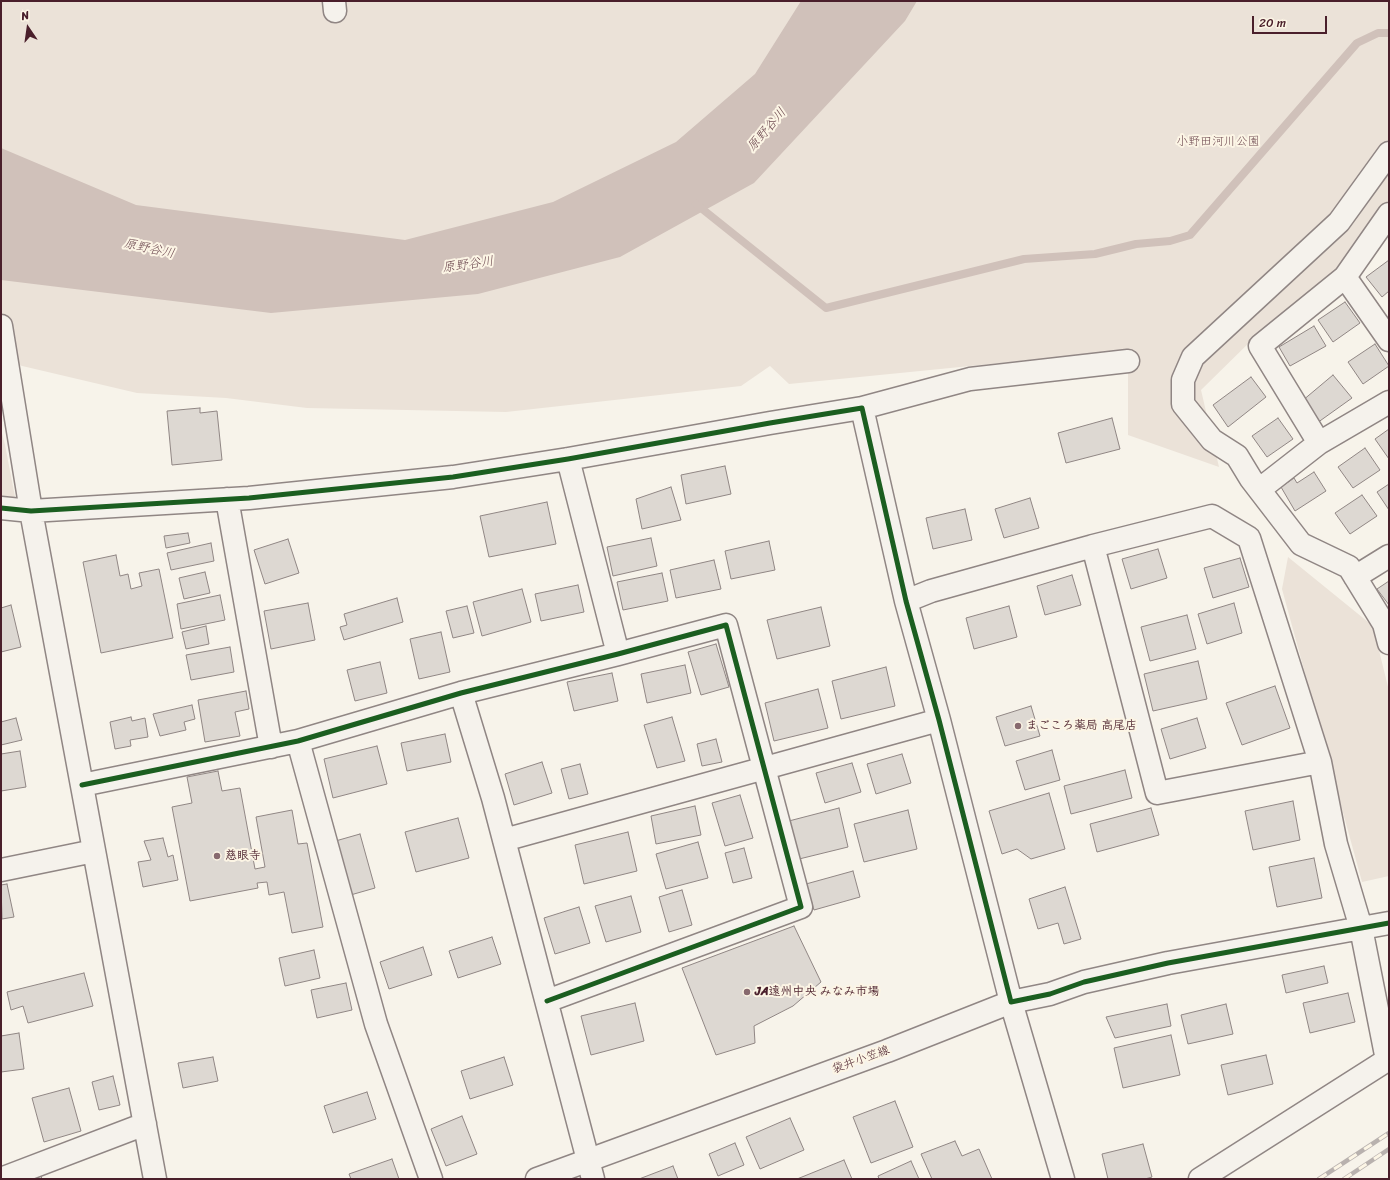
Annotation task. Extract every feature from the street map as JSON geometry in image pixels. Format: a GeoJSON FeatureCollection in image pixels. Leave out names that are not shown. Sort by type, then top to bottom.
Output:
{"type":"FeatureCollection","features":[{"type":"Feature","properties":{"kind":"street"},"geometry":{"type":"LineString","coordinates":[[1389,153],[1339,222],[1193,357],[1184,380],[1182,404],[1212,440],[1237,456],[1251,479],[1301,544],[1349,567],[1384,624],[1389,642]]}},
{"type":"Feature","properties":{"kind":"street"},"geometry":{"type":"LineString","coordinates":[[1319,443],[1260,346],[1345,277],[1389,214]]}},
{"type":"Feature","properties":{"kind":"street"},"geometry":{"type":"LineString","coordinates":[[1345,277],[1389,340]]}},
{"type":"Feature","properties":{"kind":"street"},"geometry":{"type":"LineString","coordinates":[[2,332],[4,366],[155,1179]]}},
{"type":"Feature","properties":{"kind":"street"},"geometry":{"type":"LineString","coordinates":[[1,508],[31,511],[227,499],[452,476],[568,459],[770,422],[862,408],[970,379],[1128,361]]}},
{"type":"Feature","properties":{"kind":"street"},"geometry":{"type":"LineString","coordinates":[[1260,489],[1319,443],[1389,402]]}},
{"type":"Feature","properties":{"kind":"street"},"geometry":{"type":"LineString","coordinates":[[862,408],[906,601],[939,720],[1011,1002],[1063,1179]]}},
{"type":"Feature","properties":{"kind":"street"},"geometry":{"type":"LineString","coordinates":[[568,459],[618,654]]}},
{"type":"Feature","properties":{"kind":"street"},"geometry":{"type":"LineString","coordinates":[[227,499],[271,747]]}},
{"type":"Feature","properties":{"kind":"street"},"geometry":{"type":"LineString","coordinates":[[906,601],[931,591],[1093,546],[1212,516],[1249,538],[1320,762],[1336,844],[1361,928],[1387,1060],[1200,1179]]}},
{"type":"Feature","properties":{"kind":"street"},"geometry":{"type":"LineString","coordinates":[[1093,546],[1157,793],[1320,762]]}},
{"type":"Feature","properties":{"kind":"street"},"geometry":{"type":"LineString","coordinates":[[1355,577],[1389,556]]}},
{"type":"Feature","properties":{"kind":"street"},"geometry":{"type":"LineString","coordinates":[[82,785],[298,742],[461,693],[618,654],[726,625],[801,907],[547,1001]]}},
{"type":"Feature","properties":{"kind":"street"},"geometry":{"type":"LineString","coordinates":[[461,693],[504,840],[591,1169]]}},
{"type":"Feature","properties":{"kind":"street"},"geometry":{"type":"LineString","coordinates":[[504,840],[939,720]]}},
{"type":"Feature","properties":{"kind":"street"},"geometry":{"type":"LineString","coordinates":[[298,742],[376,1024],[432,1179]]}},
{"type":"Feature","properties":{"kind":"street"},"geometry":{"type":"LineString","coordinates":[[1,870],[94,851]]}},
{"type":"Feature","properties":{"kind":"street","name":"袋井小笠線"},"geometry":{"type":"LineString","coordinates":[[538,1179],[591,1169],[1011,1002],[1050,994],[1084,982],[1168,962],[1389,923]]}},
{"type":"Feature","properties":{"kind":"street"},"geometry":{"type":"LineString","coordinates":[[1,1179],[145,1124]]}},
{"type":"Feature","properties":{"kind":"green space","name":"小野田河川公園"},"geometry":{"type":"Polygon","coordinates":[[[1,1],[1389,1],[1389,199],[1338,272],[1284,317],[1258,334],[1201,390],[1219,467],[1128,435],[1128,361],[1051,358],[789,384],[770,366],[741,386],[506,412],[307,408],[226,398],[137,393],[1,361],[1,1]]]}},
{"type":"Feature","properties":{"kind":"green space"},"geometry":{"type":"Polygon","coordinates":[[[1,429],[5,445],[16,502],[1,500],[1,429]]]}},
{"type":"Feature","properties":{"kind":"green space"},"geometry":{"type":"Polygon","coordinates":[[[1288,557],[1373,626],[1389,691],[1389,876],[1362,882],[1282,589],[1288,557]]]}},
{"type":"Feature","properties":{"kind":"water","name":"原野谷川"},"geometry":{"type":"Polygon","coordinates":[[[801,1],[917,1],[905,21],[754,183],[620,257],[478,294],[271,313],[1,280],[1,148],[136,205],[405,240],[553,202],[676,142],[755,74],[801,1]]]}},
{"type":"Feature","properties":{"kind":"building"},"geometry":{"type":"Polygon","coordinates":[[[1389,260],[1389,291],[1382,297],[1366,277],[1389,260]]]}},
{"type":"Feature","properties":{"kind":"building"},"geometry":{"type":"Polygon","coordinates":[[[1345,302],[1360,323],[1333,342],[1318,320],[1345,302]]]}},
{"type":"Feature","properties":{"kind":"building"},"geometry":{"type":"Polygon","coordinates":[[[1314,326],[1326,346],[1290,366],[1279,347],[1314,326]]]}},
{"type":"Feature","properties":{"kind":"building"},"geometry":{"type":"Polygon","coordinates":[[[1375,344],[1389,366],[1363,384],[1348,362],[1375,344]]]}},
{"type":"Feature","properties":{"kind":"building"},"geometry":{"type":"Polygon","coordinates":[[[1333,375],[1352,398],[1317,423],[1302,401],[1333,375]]]}},
{"type":"Feature","properties":{"kind":"building"},"geometry":{"type":"Polygon","coordinates":[[[1251,377],[1266,397],[1228,427],[1213,405],[1251,377]]]}},
{"type":"Feature","properties":{"kind":"building"},"geometry":{"type":"Polygon","coordinates":[[[200,408],[200,413],[217,411],[222,460],[172,465],[167,411],[200,408]]]}},
{"type":"Feature","properties":{"kind":"building"},"geometry":{"type":"Polygon","coordinates":[[[1112,418],[1120,449],[1066,463],[1058,433],[1112,418]]]}},
{"type":"Feature","properties":{"kind":"building"},"geometry":{"type":"Polygon","coordinates":[[[1278,418],[1293,439],[1267,457],[1252,436],[1278,418]]]}},
{"type":"Feature","properties":{"kind":"building"},"geometry":{"type":"Polygon","coordinates":[[[1389,429],[1389,459],[1375,439],[1389,429]]]}},
{"type":"Feature","properties":{"kind":"building"},"geometry":{"type":"Polygon","coordinates":[[[1365,448],[1380,470],[1353,488],[1338,467],[1365,448]]]}},
{"type":"Feature","properties":{"kind":"building"},"geometry":{"type":"Polygon","coordinates":[[[725,466],[731,494],[686,504],[681,475],[725,466]]]}},
{"type":"Feature","properties":{"kind":"building"},"geometry":{"type":"Polygon","coordinates":[[[1314,472],[1326,491],[1295,511],[1281,487],[1294,478],[1297,483],[1314,472]]]}},
{"type":"Feature","properties":{"kind":"building"},"geometry":{"type":"Polygon","coordinates":[[[1389,484],[1389,510],[1377,492],[1389,484]]]}},
{"type":"Feature","properties":{"kind":"building"},"geometry":{"type":"Polygon","coordinates":[[[671,487],[681,520],[642,529],[636,499],[671,487]]]}},
{"type":"Feature","properties":{"kind":"building"},"geometry":{"type":"Polygon","coordinates":[[[1362,495],[1377,516],[1350,534],[1335,513],[1362,495]]]}},
{"type":"Feature","properties":{"kind":"building"},"geometry":{"type":"Polygon","coordinates":[[[1030,498],[1039,528],[1004,538],[995,509],[1030,498]]]}},
{"type":"Feature","properties":{"kind":"building"},"geometry":{"type":"Polygon","coordinates":[[[547,502],[556,544],[489,557],[480,516],[547,502]]]}},
{"type":"Feature","properties":{"kind":"building"},"geometry":{"type":"Polygon","coordinates":[[[965,509],[972,540],[933,549],[926,518],[965,509]]]}},
{"type":"Feature","properties":{"kind":"building"},"geometry":{"type":"Polygon","coordinates":[[[188,533],[190,543],[166,548],[164,536],[188,533]]]}},
{"type":"Feature","properties":{"kind":"building"},"geometry":{"type":"Polygon","coordinates":[[[651,538],[657,566],[613,576],[607,547],[651,538]]]}},
{"type":"Feature","properties":{"kind":"building"},"geometry":{"type":"Polygon","coordinates":[[[288,539],[299,573],[265,584],[254,550],[288,539]]]}},
{"type":"Feature","properties":{"kind":"building"},"geometry":{"type":"Polygon","coordinates":[[[769,541],[775,570],[731,579],[725,551],[769,541]]]}},
{"type":"Feature","properties":{"kind":"building"},"geometry":{"type":"Polygon","coordinates":[[[211,543],[214,561],[171,570],[167,553],[211,543]]]}},
{"type":"Feature","properties":{"kind":"building"},"geometry":{"type":"Polygon","coordinates":[[[1158,549],[1167,578],[1131,589],[1122,559],[1158,549]]]}},
{"type":"Feature","properties":{"kind":"building"},"geometry":{"type":"Polygon","coordinates":[[[116,555],[120,576],[128,574],[131,589],[142,586],[139,573],[159,569],[173,638],[101,653],[83,562],[116,555]]]}},
{"type":"Feature","properties":{"kind":"building"},"geometry":{"type":"Polygon","coordinates":[[[1240,558],[1249,587],[1213,598],[1204,568],[1240,558]]]}},
{"type":"Feature","properties":{"kind":"building"},"geometry":{"type":"Polygon","coordinates":[[[714,560],[721,589],[676,598],[670,570],[714,560]]]}},
{"type":"Feature","properties":{"kind":"building"},"geometry":{"type":"Polygon","coordinates":[[[205,572],[210,593],[184,599],[179,578],[205,572]]]}},
{"type":"Feature","properties":{"kind":"building"},"geometry":{"type":"Polygon","coordinates":[[[662,573],[668,601],[623,610],[617,582],[662,573]]]}},
{"type":"Feature","properties":{"kind":"building"},"geometry":{"type":"Polygon","coordinates":[[[1072,575],[1081,605],[1045,615],[1037,586],[1072,575]]]}},
{"type":"Feature","properties":{"kind":"building"},"geometry":{"type":"Polygon","coordinates":[[[1389,581],[1389,605],[1377,589],[1389,581]]]}},
{"type":"Feature","properties":{"kind":"building"},"geometry":{"type":"Polygon","coordinates":[[[578,585],[584,612],[541,621],[535,594],[578,585]]]}},
{"type":"Feature","properties":{"kind":"building"},"geometry":{"type":"Polygon","coordinates":[[[522,589],[531,622],[482,636],[473,602],[522,589]]]}},
{"type":"Feature","properties":{"kind":"building"},"geometry":{"type":"Polygon","coordinates":[[[220,595],[225,620],[181,629],[177,604],[220,595]]]}},
{"type":"Feature","properties":{"kind":"building"},"geometry":{"type":"Polygon","coordinates":[[[397,598],[403,622],[344,640],[340,627],[347,625],[344,614],[397,598]]]}},
{"type":"Feature","properties":{"kind":"building"},"geometry":{"type":"Polygon","coordinates":[[[308,603],[315,640],[271,649],[264,611],[308,603]]]}},
{"type":"Feature","properties":{"kind":"building"},"geometry":{"type":"Polygon","coordinates":[[[1234,603],[1242,633],[1207,644],[1198,614],[1234,603]]]}},
{"type":"Feature","properties":{"kind":"building"},"geometry":{"type":"Polygon","coordinates":[[[11,605],[21,647],[1,652],[1,608],[11,605]]]}},
{"type":"Feature","properties":{"kind":"building"},"geometry":{"type":"Polygon","coordinates":[[[467,606],[474,633],[453,638],[446,611],[467,606]]]}},
{"type":"Feature","properties":{"kind":"building"},"geometry":{"type":"Polygon","coordinates":[[[1009,606],[1017,637],[974,649],[966,618],[1009,606]]]}},
{"type":"Feature","properties":{"kind":"building"},"geometry":{"type":"Polygon","coordinates":[[[821,607],[830,646],[777,659],[767,620],[821,607]]]}},
{"type":"Feature","properties":{"kind":"building"},"geometry":{"type":"Polygon","coordinates":[[[1187,615],[1196,649],[1150,661],[1141,627],[1187,615]]]}},
{"type":"Feature","properties":{"kind":"building"},"geometry":{"type":"Polygon","coordinates":[[[206,626],[209,644],[186,649],[182,632],[206,626]]]}},
{"type":"Feature","properties":{"kind":"building"},"geometry":{"type":"Polygon","coordinates":[[[441,632],[450,672],[419,679],[410,639],[441,632]]]}},
{"type":"Feature","properties":{"kind":"building"},"geometry":{"type":"Polygon","coordinates":[[[716,644],[729,687],[701,695],[688,652],[716,644]]]}},
{"type":"Feature","properties":{"kind":"building"},"geometry":{"type":"Polygon","coordinates":[[[230,647],[234,672],[191,680],[186,655],[230,647]]]}},
{"type":"Feature","properties":{"kind":"building"},"geometry":{"type":"Polygon","coordinates":[[[1198,661],[1207,699],[1153,711],[1144,674],[1198,661]]]}},
{"type":"Feature","properties":{"kind":"building"},"geometry":{"type":"Polygon","coordinates":[[[380,662],[387,693],[355,701],[347,670],[380,662]]]}},
{"type":"Feature","properties":{"kind":"building"},"geometry":{"type":"Polygon","coordinates":[[[685,665],[691,693],[647,703],[641,674],[685,665]]]}},
{"type":"Feature","properties":{"kind":"building"},"geometry":{"type":"Polygon","coordinates":[[[886,667],[895,706],[841,719],[832,681],[886,667]]]}},
{"type":"Feature","properties":{"kind":"building"},"geometry":{"type":"Polygon","coordinates":[[[612,673],[618,701],[574,711],[567,682],[612,673]]]}},
{"type":"Feature","properties":{"kind":"building"},"geometry":{"type":"Polygon","coordinates":[[[1275,686],[1290,728],[1242,745],[1226,703],[1275,686]]]}},
{"type":"Feature","properties":{"kind":"building"},"geometry":{"type":"Polygon","coordinates":[[[818,689],[828,728],[774,741],[765,703],[818,689]]]}},
{"type":"Feature","properties":{"kind":"building"},"geometry":{"type":"Polygon","coordinates":[[[246,691],[249,709],[235,712],[240,736],[205,742],[198,700],[246,691]]]}},
{"type":"Feature","properties":{"kind":"building"},"geometry":{"type":"Polygon","coordinates":[[[192,705],[195,719],[184,722],[186,730],[160,736],[153,714],[192,705]]]}},
{"type":"Feature","properties":{"kind":"building","name":"まごころ薬局 高尾店"},"geometry":{"type":"Polygon","coordinates":[[[1031,706],[1040,736],[1005,746],[996,717],[1031,706]]]}},
{"type":"Feature","properties":{"kind":"building"},"geometry":{"type":"Polygon","coordinates":[[[131,717],[132,721],[145,718],[148,737],[130,740],[131,746],[115,749],[110,722],[131,717]]]}},
{"type":"Feature","properties":{"kind":"building"},"geometry":{"type":"Polygon","coordinates":[[[672,717],[685,761],[657,768],[644,725],[672,717]]]}},
{"type":"Feature","properties":{"kind":"building"},"geometry":{"type":"Polygon","coordinates":[[[16,718],[22,740],[1,745],[1,722],[16,718]]]}},
{"type":"Feature","properties":{"kind":"building"},"geometry":{"type":"Polygon","coordinates":[[[1197,718],[1206,748],[1170,759],[1161,729],[1197,718]]]}},
{"type":"Feature","properties":{"kind":"building"},"geometry":{"type":"Polygon","coordinates":[[[445,734],[451,762],[407,771],[401,743],[445,734]]]}},
{"type":"Feature","properties":{"kind":"building"},"geometry":{"type":"Polygon","coordinates":[[[716,739],[722,762],[702,766],[697,744],[716,739]]]}},
{"type":"Feature","properties":{"kind":"building"},"geometry":{"type":"Polygon","coordinates":[[[377,746],[387,784],[333,798],[324,759],[377,746]]]}},
{"type":"Feature","properties":{"kind":"building"},"geometry":{"type":"Polygon","coordinates":[[[1052,750],[1060,780],[1025,790],[1016,761],[1052,750]]]}},
{"type":"Feature","properties":{"kind":"building"},"geometry":{"type":"Polygon","coordinates":[[[20,751],[26,787],[1,791],[1,754],[20,751]]]}},
{"type":"Feature","properties":{"kind":"building"},"geometry":{"type":"Polygon","coordinates":[[[902,754],[911,783],[876,794],[867,764],[902,754]]]}},
{"type":"Feature","properties":{"kind":"building"},"geometry":{"type":"Polygon","coordinates":[[[542,762],[552,793],[514,805],[505,774],[542,762]]]}},
{"type":"Feature","properties":{"kind":"building"},"geometry":{"type":"Polygon","coordinates":[[[852,763],[861,792],[825,803],[816,773],[852,763]]]}},
{"type":"Feature","properties":{"kind":"building"},"geometry":{"type":"Polygon","coordinates":[[[580,764],[588,794],[569,799],[561,769],[580,764]]]}},
{"type":"Feature","properties":{"kind":"building"},"geometry":{"type":"Polygon","coordinates":[[[1125,770],[1132,798],[1071,814],[1064,786],[1125,770]]]}},
{"type":"Feature","properties":{"kind":"building","name":"慈眼寺"},"geometry":{"type":"Polygon","coordinates":[[[218,771],[222,791],[240,788],[255,869],[265,867],[256,817],[292,810],[298,844],[307,843],[323,927],[292,933],[284,892],[269,895],[267,882],[257,883],[258,888],[190,901],[172,807],[192,803],[187,777],[218,771]]]}},
{"type":"Feature","properties":{"kind":"building"},"geometry":{"type":"Polygon","coordinates":[[[1049,793],[1065,849],[1031,859],[1017,849],[1002,854],[989,811],[1049,793]]]}},
{"type":"Feature","properties":{"kind":"building"},"geometry":{"type":"Polygon","coordinates":[[[740,795],[753,838],[725,846],[712,803],[740,795]]]}},
{"type":"Feature","properties":{"kind":"building"},"geometry":{"type":"Polygon","coordinates":[[[1293,801],[1300,840],[1253,850],[1245,811],[1293,801]]]}},
{"type":"Feature","properties":{"kind":"building"},"geometry":{"type":"Polygon","coordinates":[[[695,806],[701,835],[656,844],[651,816],[695,806]]]}},
{"type":"Feature","properties":{"kind":"building"},"geometry":{"type":"Polygon","coordinates":[[[839,808],[848,847],[795,860],[785,822],[839,808]]]}},
{"type":"Feature","properties":{"kind":"building"},"geometry":{"type":"Polygon","coordinates":[[[1151,808],[1159,835],[1097,852],[1090,824],[1151,808]]]}},
{"type":"Feature","properties":{"kind":"building"},"geometry":{"type":"Polygon","coordinates":[[[908,810],[917,849],[864,862],[854,824],[908,810]]]}},
{"type":"Feature","properties":{"kind":"building"},"geometry":{"type":"Polygon","coordinates":[[[458,818],[469,858],[416,872],[405,832],[458,818]]]}},
{"type":"Feature","properties":{"kind":"building"},"geometry":{"type":"Polygon","coordinates":[[[628,832],[637,871],[584,884],[575,845],[628,832]]]}},
{"type":"Feature","properties":{"kind":"building"},"geometry":{"type":"Polygon","coordinates":[[[360,834],[375,888],[347,896],[332,842],[360,834]]]}},
{"type":"Feature","properties":{"kind":"building"},"geometry":{"type":"Polygon","coordinates":[[[163,838],[168,857],[173,855],[178,880],[143,887],[138,862],[151,860],[144,841],[163,838]]]}},
{"type":"Feature","properties":{"kind":"building"},"geometry":{"type":"Polygon","coordinates":[[[698,842],[708,878],[666,889],[656,854],[698,842]]]}},
{"type":"Feature","properties":{"kind":"building"},"geometry":{"type":"Polygon","coordinates":[[[744,848],[752,878],[733,883],[725,853],[744,848]]]}},
{"type":"Feature","properties":{"kind":"building"},"geometry":{"type":"Polygon","coordinates":[[[1314,858],[1322,898],[1277,907],[1269,867],[1314,858]]]}},
{"type":"Feature","properties":{"kind":"building"},"geometry":{"type":"Polygon","coordinates":[[[853,871],[860,897],[814,910],[806,884],[853,871]]]}},
{"type":"Feature","properties":{"kind":"building"},"geometry":{"type":"Polygon","coordinates":[[[7,884],[14,917],[2,919],[1,885],[7,884]]]}},
{"type":"Feature","properties":{"kind":"building"},"geometry":{"type":"Polygon","coordinates":[[[1065,887],[1081,939],[1064,944],[1058,923],[1038,929],[1029,899],[1065,887]]]}},
{"type":"Feature","properties":{"kind":"building"},"geometry":{"type":"Polygon","coordinates":[[[682,890],[692,925],[669,932],[659,897],[682,890]]]}},
{"type":"Feature","properties":{"kind":"building"},"geometry":{"type":"Polygon","coordinates":[[[631,896],[641,932],[606,942],[595,906],[631,896]]]}},
{"type":"Feature","properties":{"kind":"building"},"geometry":{"type":"Polygon","coordinates":[[[579,907],[590,943],[555,954],[544,918],[579,907]]]}},
{"type":"Feature","properties":{"kind":"building"},"geometry":{"type":"Polygon","coordinates":[[[794,926],[821,982],[793,1006],[754,1026],[755,1043],[716,1055],[682,968],[794,926]]]}},
{"type":"Feature","properties":{"kind":"building"},"geometry":{"type":"Polygon","coordinates":[[[492,937],[501,964],[458,978],[449,951],[492,937]]]}},
{"type":"Feature","properties":{"kind":"building"},"geometry":{"type":"Polygon","coordinates":[[[423,947],[432,975],[389,989],[380,962],[423,947]]]}},
{"type":"Feature","properties":{"kind":"building"},"geometry":{"type":"Polygon","coordinates":[[[314,950],[320,978],[285,986],[279,958],[314,950]]]}},
{"type":"Feature","properties":{"kind":"building"},"geometry":{"type":"Polygon","coordinates":[[[1324,966],[1328,983],[1286,993],[1282,975],[1324,966]]]}},
{"type":"Feature","properties":{"kind":"building"},"geometry":{"type":"Polygon","coordinates":[[[84,973],[93,1006],[28,1023],[23,1006],[11,1010],[7,992],[84,973]]]}},
{"type":"Feature","properties":{"kind":"building"},"geometry":{"type":"Polygon","coordinates":[[[346,983],[352,1010],[317,1018],[311,990],[346,983]]]}},
{"type":"Feature","properties":{"kind":"building"},"geometry":{"type":"Polygon","coordinates":[[[1348,993],[1355,1022],[1310,1033],[1303,1003],[1348,993]]]}},
{"type":"Feature","properties":{"kind":"building"},"geometry":{"type":"Polygon","coordinates":[[[635,1003],[644,1041],[591,1055],[581,1016],[635,1003]]]}},
{"type":"Feature","properties":{"kind":"building"},"geometry":{"type":"Polygon","coordinates":[[[1167,1004],[1171,1026],[1115,1038],[1106,1017],[1167,1004]]]}},
{"type":"Feature","properties":{"kind":"building"},"geometry":{"type":"Polygon","coordinates":[[[1226,1004],[1233,1034],[1188,1044],[1181,1015],[1226,1004]]]}},
{"type":"Feature","properties":{"kind":"building"},"geometry":{"type":"Polygon","coordinates":[[[19,1033],[24,1069],[1,1072],[1,1036],[19,1033]]]}},
{"type":"Feature","properties":{"kind":"building"},"geometry":{"type":"Polygon","coordinates":[[[1171,1035],[1180,1075],[1123,1088],[1114,1048],[1171,1035]]]}},
{"type":"Feature","properties":{"kind":"building"},"geometry":{"type":"Polygon","coordinates":[[[1266,1055],[1273,1084],[1228,1095],[1221,1065],[1266,1055]]]}},
{"type":"Feature","properties":{"kind":"building"},"geometry":{"type":"Polygon","coordinates":[[[213,1057],[218,1081],[183,1088],[178,1063],[213,1057]]]}},
{"type":"Feature","properties":{"kind":"building"},"geometry":{"type":"Polygon","coordinates":[[[504,1057],[513,1085],[470,1099],[461,1071],[504,1057]]]}},
{"type":"Feature","properties":{"kind":"building"},"geometry":{"type":"Polygon","coordinates":[[[113,1076],[120,1105],[99,1110],[92,1082],[113,1076]]]}},
{"type":"Feature","properties":{"kind":"building"},"geometry":{"type":"Polygon","coordinates":[[[69,1088],[81,1131],[44,1142],[32,1098],[69,1088]]]}},
{"type":"Feature","properties":{"kind":"building"},"geometry":{"type":"Polygon","coordinates":[[[367,1092],[376,1119],[333,1133],[324,1106],[367,1092]]]}},
{"type":"Feature","properties":{"kind":"building"},"geometry":{"type":"Polygon","coordinates":[[[895,1101],[913,1147],[871,1163],[853,1117],[895,1101]]]}},
{"type":"Feature","properties":{"kind":"building"},"geometry":{"type":"Polygon","coordinates":[[[462,1116],[477,1154],[446,1166],[431,1129],[462,1116]]]}},
{"type":"Feature","properties":{"kind":"building"},"geometry":{"type":"Polygon","coordinates":[[[790,1118],[804,1150],[760,1169],[746,1137],[790,1118]]]}},
{"type":"Feature","properties":{"kind":"building"},"geometry":{"type":"Polygon","coordinates":[[[955,1141],[962,1156],[979,1149],[992,1179],[932,1179],[921,1154],[955,1141]]]}},
{"type":"Feature","properties":{"kind":"building"},"geometry":{"type":"Polygon","coordinates":[[[735,1143],[744,1165],[718,1176],[709,1154],[735,1143]]]}},
{"type":"Feature","properties":{"kind":"building"},"geometry":{"type":"Polygon","coordinates":[[[1143,1144],[1152,1177],[1145,1179],[1108,1179],[1102,1154],[1143,1144]]]}},
{"type":"Feature","properties":{"kind":"building"},"geometry":{"type":"Polygon","coordinates":[[[392,1159],[399,1179],[351,1179],[349,1174],[392,1159]]]}},
{"type":"Feature","properties":{"kind":"building"},"geometry":{"type":"Polygon","coordinates":[[[844,1160],[852,1179],[797,1179],[844,1160]]]}},
{"type":"Feature","properties":{"kind":"building"},"geometry":{"type":"Polygon","coordinates":[[[911,1161],[919,1179],[879,1179],[878,1176],[911,1161]]]}},
{"type":"Feature","properties":{"kind":"building"},"geometry":{"type":"Polygon","coordinates":[[[673,1166],[678,1179],[639,1179],[673,1166]]]}},
{"type":"Feature","properties":{"kind":"building"},"geometry":{"type":"Polygon","coordinates":[[[40,1173],[42,1179],[25,1179],[40,1173]]]}},
{"type":"Feature","properties":{"kind":"waterway"},"geometry":{"type":"LineString","coordinates":[[696,204],[826,308],[1024,259],[1095,254],[1136,244],[1170,241],[1190,235],[1357,43],[1378,33],[1389,33]]}},
{"type":"Feature","properties":{"kind":"railway"},"geometry":{"type":"LineString","coordinates":[[1319,1179],[1389,1133]]}},
{"type":"Feature","properties":{"kind":"railway"},"geometry":{"type":"LineString","coordinates":[[1344,1179],[1389,1149]]}},
{"type":"Feature","properties":{"kind":"cycle path"},"geometry":{"type":"LineString","coordinates":[[1,508],[31,511],[249,498],[453,477],[568,459],[862,408],[906,601],[939,720],[1011,1002],[1050,994],[1084,982],[1168,963],[1389,923]]}},
{"type":"Feature","properties":{"kind":"cycle path"},"geometry":{"type":"LineString","coordinates":[[82,785],[298,741],[461,693],[618,654],[726,625],[801,907],[547,1001]]}},
{"type":"Feature","properties":{"kind":"place","name":"まごころ薬局 高尾店"},"geometry":{"type":"Point","coordinates":[1018,726]}},
{"type":"Feature","properties":{"kind":"place","name":"慈眼寺"},"geometry":{"type":"Point","coordinates":[217,856]}},
{"type":"Feature","properties":{"kind":"place","name":"JA遠州中央 みなみ市場"},"geometry":{"type":"Point","coordinates":[747,992]}}]}
